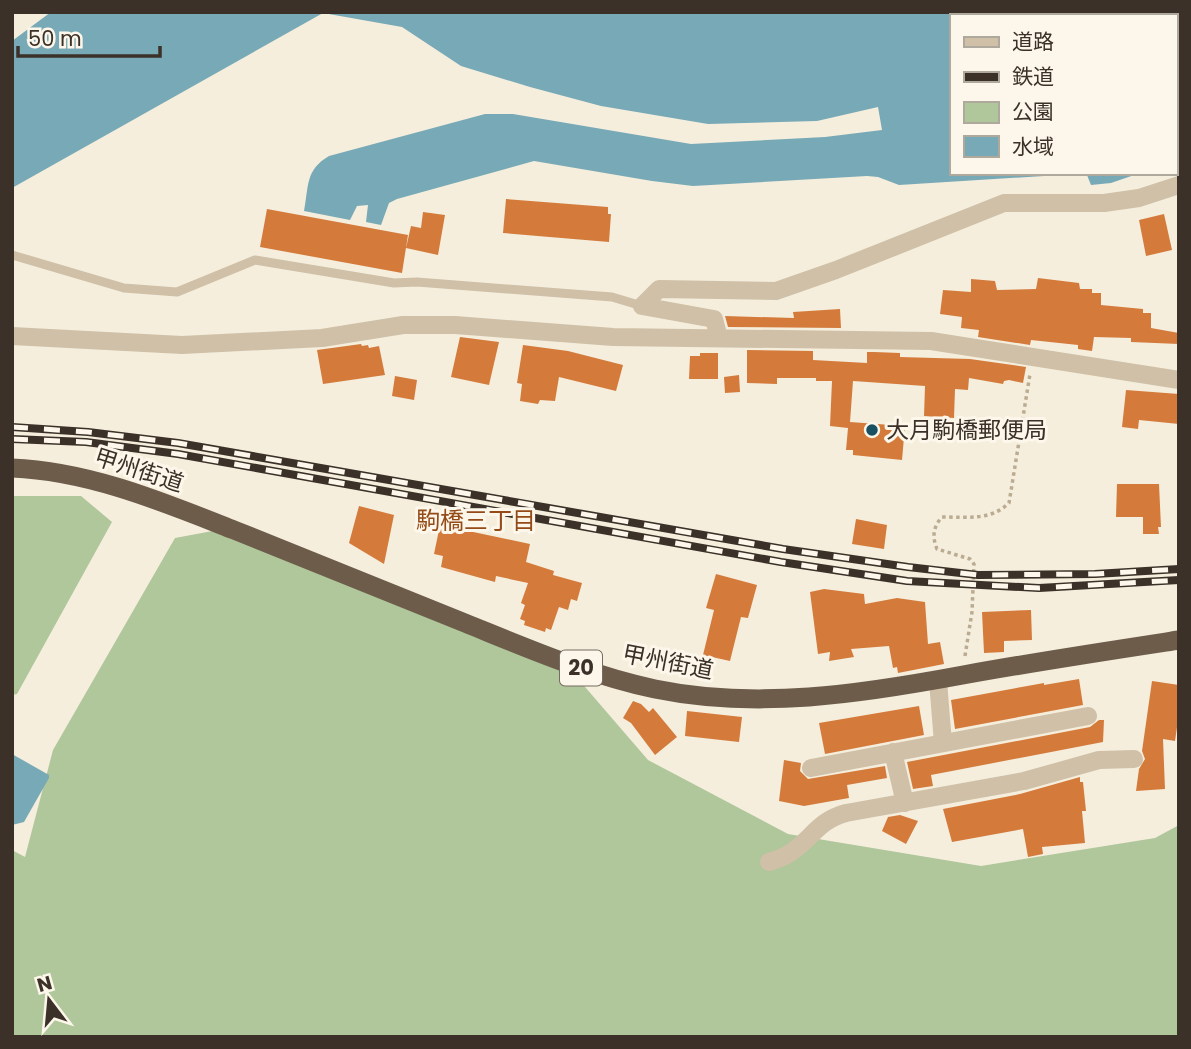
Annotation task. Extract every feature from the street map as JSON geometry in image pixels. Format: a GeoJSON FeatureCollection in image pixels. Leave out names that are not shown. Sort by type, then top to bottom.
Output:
{"type":"FeatureCollection","features":[{"type":"Feature","properties":{"kind":"highway","name":"甲州街道"},"geometry":{"type":"LineString","coordinates":[[12,468],[41,469],[85,478],[169,505],[569,664],[656,689],[736,699],[834,696],[1179,639]]}},
{"type":"Feature","properties":{"kind":"street"},"geometry":{"type":"LineString","coordinates":[[642,306],[659,289],[776,291],[836,270],[1004,202],[1104,202],[1139,198],[1179,185]]}},
{"type":"Feature","properties":{"kind":"street"},"geometry":{"type":"LineString","coordinates":[[642,306],[714,319],[719,338]]}},
{"type":"Feature","properties":{"kind":"street"},"geometry":{"type":"LineString","coordinates":[[12,336],[182,345],[322,338],[403,325],[429,325],[613,337],[931,341],[1179,380]]}},
{"type":"Feature","properties":{"kind":"street"},"geometry":{"type":"LineString","coordinates":[[937,681],[943,743]]}},
{"type":"Feature","properties":{"kind":"street"},"geometry":{"type":"LineString","coordinates":[[811,768],[1088,716]]}},
{"type":"Feature","properties":{"kind":"street"},"geometry":{"type":"LineString","coordinates":[[893,752],[905,803]]}},
{"type":"Feature","properties":{"kind":"street"},"geometry":{"type":"LineString","coordinates":[[769,862],[790,853],[814,830],[838,815],[1024,782],[1099,760],[1134,759]]}},
{"type":"Feature","properties":{"kind":"lane"},"geometry":{"type":"LineString","coordinates":[[12,255],[124,288],[177,292],[255,260],[394,283],[417,282],[612,297],[642,306]]}},
{"type":"Feature","properties":{"kind":"path"},"geometry":{"type":"LineString","coordinates":[[962,676],[972,612],[974,564],[970,559],[937,549],[933,540],[936,525],[943,517],[984,517],[999,512],[1009,503],[1033,358]]}},
{"type":"Feature","properties":{"kind":"green space"},"geometry":{"type":"Polygon","coordinates":[[[12,496],[81,496],[112,522],[17,694],[12,695],[12,496]]]}},
{"type":"Feature","properties":{"kind":"green space"},"geometry":{"type":"Polygon","coordinates":[[[218,530],[573,673],[648,760],[788,834],[981,866],[1155,838],[1179,825],[1179,1037],[12,1037],[12,850],[25,857],[53,750],[175,538],[218,530]]]}},
{"type":"Feature","properties":{"kind":"water"},"geometry":{"type":"Polygon","coordinates":[[[51,12],[1120,12],[950,14],[950,175],[1060,175],[899,185],[867,176],[693,186],[534,161],[397,199],[389,203],[381,225],[366,222],[368,205],[357,206],[350,220],[304,211],[312,173],[321,161],[329,156],[485,114],[513,114],[691,144],[825,137],[882,130],[878,107],[817,121],[708,124],[601,106],[461,66],[402,27],[323,13],[12,188],[12,41],[51,12]]]}},
{"type":"Feature","properties":{"kind":"water"},"geometry":{"type":"Polygon","coordinates":[[[1179,61],[1179,106],[1177,107],[1179,61]]]}},
{"type":"Feature","properties":{"kind":"water"},"geometry":{"type":"Polygon","coordinates":[[[1177,112],[1179,115],[1177,160],[1177,112]]]}},
{"type":"Feature","properties":{"kind":"water"},"geometry":{"type":"Polygon","coordinates":[[[1087,175],[1134,175],[1111,183],[1091,185],[1087,175]]]}},
{"type":"Feature","properties":{"kind":"water"},"geometry":{"type":"Polygon","coordinates":[[[12,754],[49,775],[49,778],[24,822],[12,825],[12,754]]]}},
{"type":"Feature","properties":{"kind":"building"},"geometry":{"type":"Polygon","coordinates":[[[506,199],[608,207],[608,214],[611,214],[609,242],[503,233],[506,199]]]}},
{"type":"Feature","properties":{"kind":"building"},"geometry":{"type":"Polygon","coordinates":[[[267,209],[408,235],[402,273],[260,247],[267,209]]]}},
{"type":"Feature","properties":{"kind":"building"},"geometry":{"type":"Polygon","coordinates":[[[423,212],[445,215],[438,255],[406,248],[411,226],[421,228],[423,212]]]}},
{"type":"Feature","properties":{"kind":"building"},"geometry":{"type":"Polygon","coordinates":[[[1164,214],[1172,250],[1146,256],[1139,220],[1164,214]]]}},
{"type":"Feature","properties":{"kind":"building"},"geometry":{"type":"Polygon","coordinates":[[[1038,278],[1079,283],[1080,289],[1092,289],[1092,293],[1101,293],[1101,305],[1143,309],[1143,313],[1151,313],[1151,328],[1179,333],[1179,344],[1094,337],[1092,351],[1078,349],[1078,345],[1031,340],[1030,345],[978,337],[979,330],[961,328],[962,317],[940,314],[943,290],[971,292],[971,279],[995,281],[997,290],[1036,289],[1038,278]]]}},
{"type":"Feature","properties":{"kind":"building"},"geometry":{"type":"Polygon","coordinates":[[[840,309],[841,328],[728,327],[725,316],[794,318],[793,312],[840,309]]]}},
{"type":"Feature","properties":{"kind":"building"},"geometry":{"type":"Polygon","coordinates":[[[460,337],[499,342],[489,385],[451,377],[460,337]]]}},
{"type":"Feature","properties":{"kind":"building"},"geometry":{"type":"Polygon","coordinates":[[[368,345],[369,348],[379,346],[385,375],[323,384],[317,350],[368,345]]]}},
{"type":"Feature","properties":{"kind":"building"},"geometry":{"type":"Polygon","coordinates":[[[523,345],[568,351],[623,365],[616,391],[559,377],[555,401],[540,400],[538,404],[520,401],[522,384],[517,383],[523,345]]]}},
{"type":"Feature","properties":{"kind":"building"},"geometry":{"type":"Polygon","coordinates":[[[747,350],[813,351],[813,360],[867,363],[867,352],[900,353],[900,357],[970,359],[1026,367],[1023,383],[1009,380],[1003,384],[969,378],[968,390],[955,389],[954,418],[924,416],[925,386],[853,381],[850,422],[905,426],[902,460],[853,455],[853,450],[846,450],[848,428],[830,426],[832,381],[816,381],[816,378],[777,378],[777,384],[747,383],[747,350]]]}},
{"type":"Feature","properties":{"kind":"building"},"geometry":{"type":"Polygon","coordinates":[[[700,353],[718,353],[718,379],[689,379],[690,356],[700,356],[700,353]]]}},
{"type":"Feature","properties":{"kind":"building"},"geometry":{"type":"Polygon","coordinates":[[[739,375],[740,392],[725,393],[724,377],[739,375]]]}},
{"type":"Feature","properties":{"kind":"building"},"geometry":{"type":"Polygon","coordinates":[[[395,376],[417,380],[414,400],[392,396],[395,376]]]}},
{"type":"Feature","properties":{"kind":"building"},"geometry":{"type":"Polygon","coordinates":[[[1126,390],[1179,394],[1179,424],[1139,420],[1138,429],[1122,427],[1126,390]]]}},
{"type":"Feature","properties":{"kind":"building"},"geometry":{"type":"Polygon","coordinates":[[[1117,484],[1159,484],[1159,534],[1143,534],[1143,517],[1116,517],[1117,484]]]}},
{"type":"Feature","properties":{"kind":"building"},"geometry":{"type":"Polygon","coordinates":[[[359,506],[394,515],[384,564],[349,543],[359,506]]]}},
{"type":"Feature","properties":{"kind":"building"},"geometry":{"type":"Polygon","coordinates":[[[856,519],[887,525],[884,549],[852,544],[856,519]]]}},
{"type":"Feature","properties":{"kind":"building"},"geometry":{"type":"Polygon","coordinates":[[[440,525],[530,544],[526,562],[554,571],[553,575],[582,583],[577,601],[571,599],[568,610],[559,607],[551,630],[546,628],[545,632],[524,625],[525,621],[520,619],[525,605],[521,603],[528,583],[496,576],[495,582],[441,567],[443,556],[434,554],[440,525]]]}},
{"type":"Feature","properties":{"kind":"building"},"geometry":{"type":"Polygon","coordinates":[[[716,574],[757,585],[748,618],[741,617],[730,661],[703,655],[714,610],[706,608],[716,574]]]}},
{"type":"Feature","properties":{"kind":"building"},"geometry":{"type":"Polygon","coordinates":[[[824,589],[864,594],[865,604],[897,598],[925,602],[928,644],[940,642],[944,664],[898,673],[897,667],[893,668],[889,646],[851,649],[854,657],[829,661],[830,652],[818,654],[810,592],[824,589]]]}},
{"type":"Feature","properties":{"kind":"building"},"geometry":{"type":"Polygon","coordinates":[[[1031,610],[1032,640],[1004,641],[1004,652],[984,653],[982,612],[1031,610]]]}},
{"type":"Feature","properties":{"kind":"building"},"geometry":{"type":"Polygon","coordinates":[[[1079,679],[1083,705],[955,729],[951,700],[1079,679]]]}},
{"type":"Feature","properties":{"kind":"building"},"geometry":{"type":"Polygon","coordinates":[[[1152,681],[1179,685],[1179,714],[1175,741],[1163,739],[1165,789],[1136,791],[1139,769],[1145,759],[1142,751],[1152,681]]]}},
{"type":"Feature","properties":{"kind":"building"},"geometry":{"type":"Polygon","coordinates":[[[633,701],[649,712],[653,708],[677,737],[655,755],[631,723],[623,718],[633,701]]]}},
{"type":"Feature","properties":{"kind":"building"},"geometry":{"type":"Polygon","coordinates":[[[919,706],[924,735],[825,754],[819,723],[919,706]]]}},
{"type":"Feature","properties":{"kind":"building"},"geometry":{"type":"Polygon","coordinates":[[[687,711],[742,717],[739,742],[685,736],[687,711]]]}},
{"type":"Feature","properties":{"kind":"building"},"geometry":{"type":"Polygon","coordinates":[[[1099,720],[1104,720],[1103,742],[931,775],[933,786],[913,789],[907,762],[1090,727],[1099,720]]]}},
{"type":"Feature","properties":{"kind":"building"},"geometry":{"type":"Polygon","coordinates":[[[784,760],[801,763],[800,771],[808,779],[885,766],[887,778],[847,785],[849,798],[804,806],[779,801],[784,760]]]}},
{"type":"Feature","properties":{"kind":"building"},"geometry":{"type":"Polygon","coordinates":[[[1080,777],[1086,811],[1082,811],[1085,843],[1042,847],[1043,854],[1028,857],[1023,829],[952,842],[943,809],[1020,794],[1080,777]]]}},
{"type":"Feature","properties":{"kind":"building"},"geometry":{"type":"Polygon","coordinates":[[[900,815],[918,821],[906,844],[882,831],[888,817],[900,815]]]}},
{"type":"Feature","properties":{"kind":"railway"},"geometry":{"type":"LineString","coordinates":[[12,427],[88,432],[178,443],[783,549],[908,567],[978,575],[1095,574],[1179,569]]}},
{"type":"Feature","properties":{"kind":"railway"},"geometry":{"type":"LineString","coordinates":[[12,439],[86,442],[178,454],[781,562],[907,581],[1039,588],[1179,580]]}},
{"type":"Feature","properties":{"kind":"place","name":"大月駒橋郵便局"},"geometry":{"type":"Point","coordinates":[872,430]}},
{"type":"Feature","properties":{"kind":"district","name":"駒橋三丁目"},"geometry":{"type":"Point","coordinates":[476,521]}}]}
